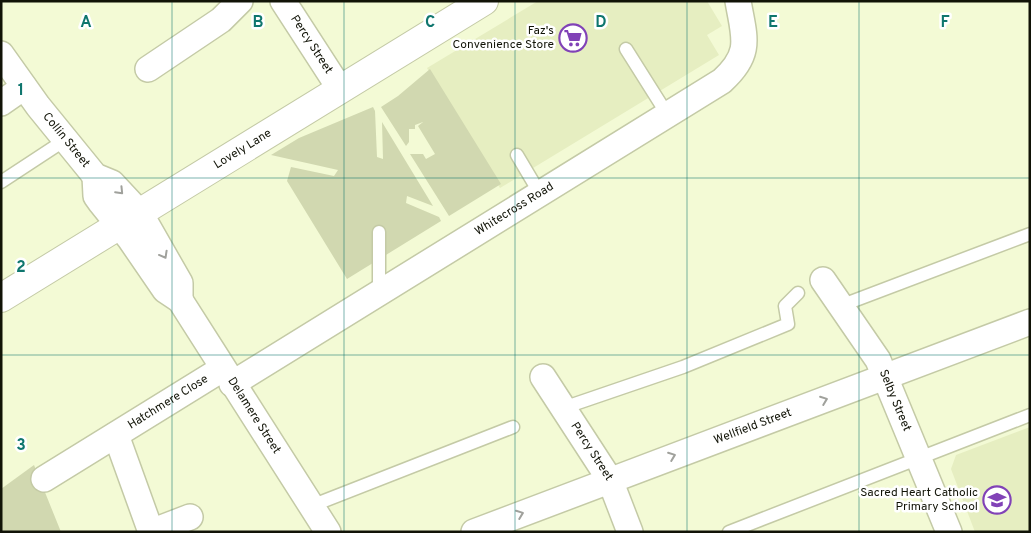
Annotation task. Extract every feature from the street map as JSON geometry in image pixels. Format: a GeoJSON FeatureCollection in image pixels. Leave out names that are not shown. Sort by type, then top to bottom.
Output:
{"type":"FeatureCollection","features":[{"type":"Feature","properties":{"kind":"street"},"geometry":{"type":"LineString","coordinates":[[148,69],[221,20],[240,1]]}},
{"type":"Feature","properties":{"kind":"street","name":"Percy Street"},"geometry":{"type":"LineString","coordinates":[[283,1],[340,89]]}},
{"type":"Feature","properties":{"kind":"street","name":"Lovely Lane"},"geometry":{"type":"LineString","coordinates":[[1,298],[484,1]]}},
{"type":"Feature","properties":{"kind":"street","name":"Whitecross Road"},"geometry":{"type":"LineString","coordinates":[[227,376],[379,292],[722,81],[739,62],[745,39],[738,1]]}},
{"type":"Feature","properties":{"kind":"street","name":"Collin Street"},"geometry":{"type":"LineString","coordinates":[[1,54],[24,87],[95,176],[112,184],[130,219]]}},
{"type":"Feature","properties":{"kind":"street"},"geometry":{"type":"LineString","coordinates":[[1,103],[24,87]]}},
{"type":"Feature","properties":{"kind":"street","name":"Delamere Street"},"geometry":{"type":"LineString","coordinates":[[130,219],[180,283],[180,300],[328,532]]}},
{"type":"Feature","properties":{"kind":"street","name":"Selby Street"},"geometry":{"type":"LineString","coordinates":[[822,280],[878,360],[947,531]]}},
{"type":"Feature","properties":{"kind":"street","name":"Wellfield Street"},"geometry":{"type":"LineString","coordinates":[[474,532],[1030,322]]}},
{"type":"Feature","properties":{"kind":"street","name":"Hatchmere Close"},"geometry":{"type":"LineString","coordinates":[[44,479],[116,435],[227,376]]}},
{"type":"Feature","properties":{"kind":"street","name":"Percy Street"},"geometry":{"type":"LineString","coordinates":[[543,377],[610,480],[630,532]]}},
{"type":"Feature","properties":{"kind":"street","name":"Hatchmere Close"},"geometry":{"type":"LineString","coordinates":[[116,435],[151,532],[190,517]]}},
{"type":"Feature","properties":{"kind":"lane"},"geometry":{"type":"LineString","coordinates":[[626,49],[667,114]]}},
{"type":"Feature","properties":{"kind":"lane"},"geometry":{"type":"LineString","coordinates":[[1,182],[65,140]]}},
{"type":"Feature","properties":{"kind":"lane"},"geometry":{"type":"LineString","coordinates":[[517,155],[539,192]]}},
{"type":"Feature","properties":{"kind":"lane"},"geometry":{"type":"LineString","coordinates":[[379,232],[379,292]]}},
{"type":"Feature","properties":{"kind":"lane"},"geometry":{"type":"LineString","coordinates":[[840,306],[1030,234]]}},
{"type":"Feature","properties":{"kind":"lane"},"geometry":{"type":"LineString","coordinates":[[563,408],[684,367],[788,324],[785,306],[798,293]]}},
{"type":"Feature","properties":{"kind":"lane"},"geometry":{"type":"LineString","coordinates":[[730,532],[1030,414]]}},
{"type":"Feature","properties":{"kind":"lane"},"geometry":{"type":"LineString","coordinates":[[311,506],[513,427]]}},
{"type":"Feature","properties":{"kind":"shaded area"},"geometry":{"type":"Polygon","coordinates":[[[538,1],[707,1],[722,26],[707,35],[719,55],[500,188],[427,68],[538,1]]]}},
{"type":"Feature","properties":{"kind":"shaded area"},"geometry":{"type":"Polygon","coordinates":[[[430,69],[501,184],[449,216],[410,154],[423,154],[426,159],[435,154],[418,126],[423,122],[415,125],[415,129],[409,129],[409,142],[406,146],[381,107],[398,96],[430,69]]]}},
{"type":"Feature","properties":{"kind":"shaded area"},"geometry":{"type":"Polygon","coordinates":[[[373,107],[375,111],[377,157],[383,159],[382,122],[433,206],[407,196],[406,203],[439,217],[441,221],[347,279],[287,181],[291,167],[334,176],[338,170],[271,155],[299,138],[373,107]]]}},
{"type":"Feature","properties":{"kind":"shaded area","name":"Sacred Heart Catholic Primary School"},"geometry":{"type":"Polygon","coordinates":[[[1030,427],[1030,532],[975,532],[951,469],[956,455],[1030,427]]]}},
{"type":"Feature","properties":{"kind":"shaded area"},"geometry":{"type":"Polygon","coordinates":[[[34,465],[61,532],[1,532],[1,489],[34,465]]]}},
{"type":"Feature","properties":{"kind":"place","name":"Faz's Convenience Store"},"geometry":{"type":"Point","coordinates":[573,38]}},
{"type":"Feature","properties":{"kind":"place","name":"Sacred Heart Catholic Primary School"},"geometry":{"type":"Point","coordinates":[997,500]}}]}
